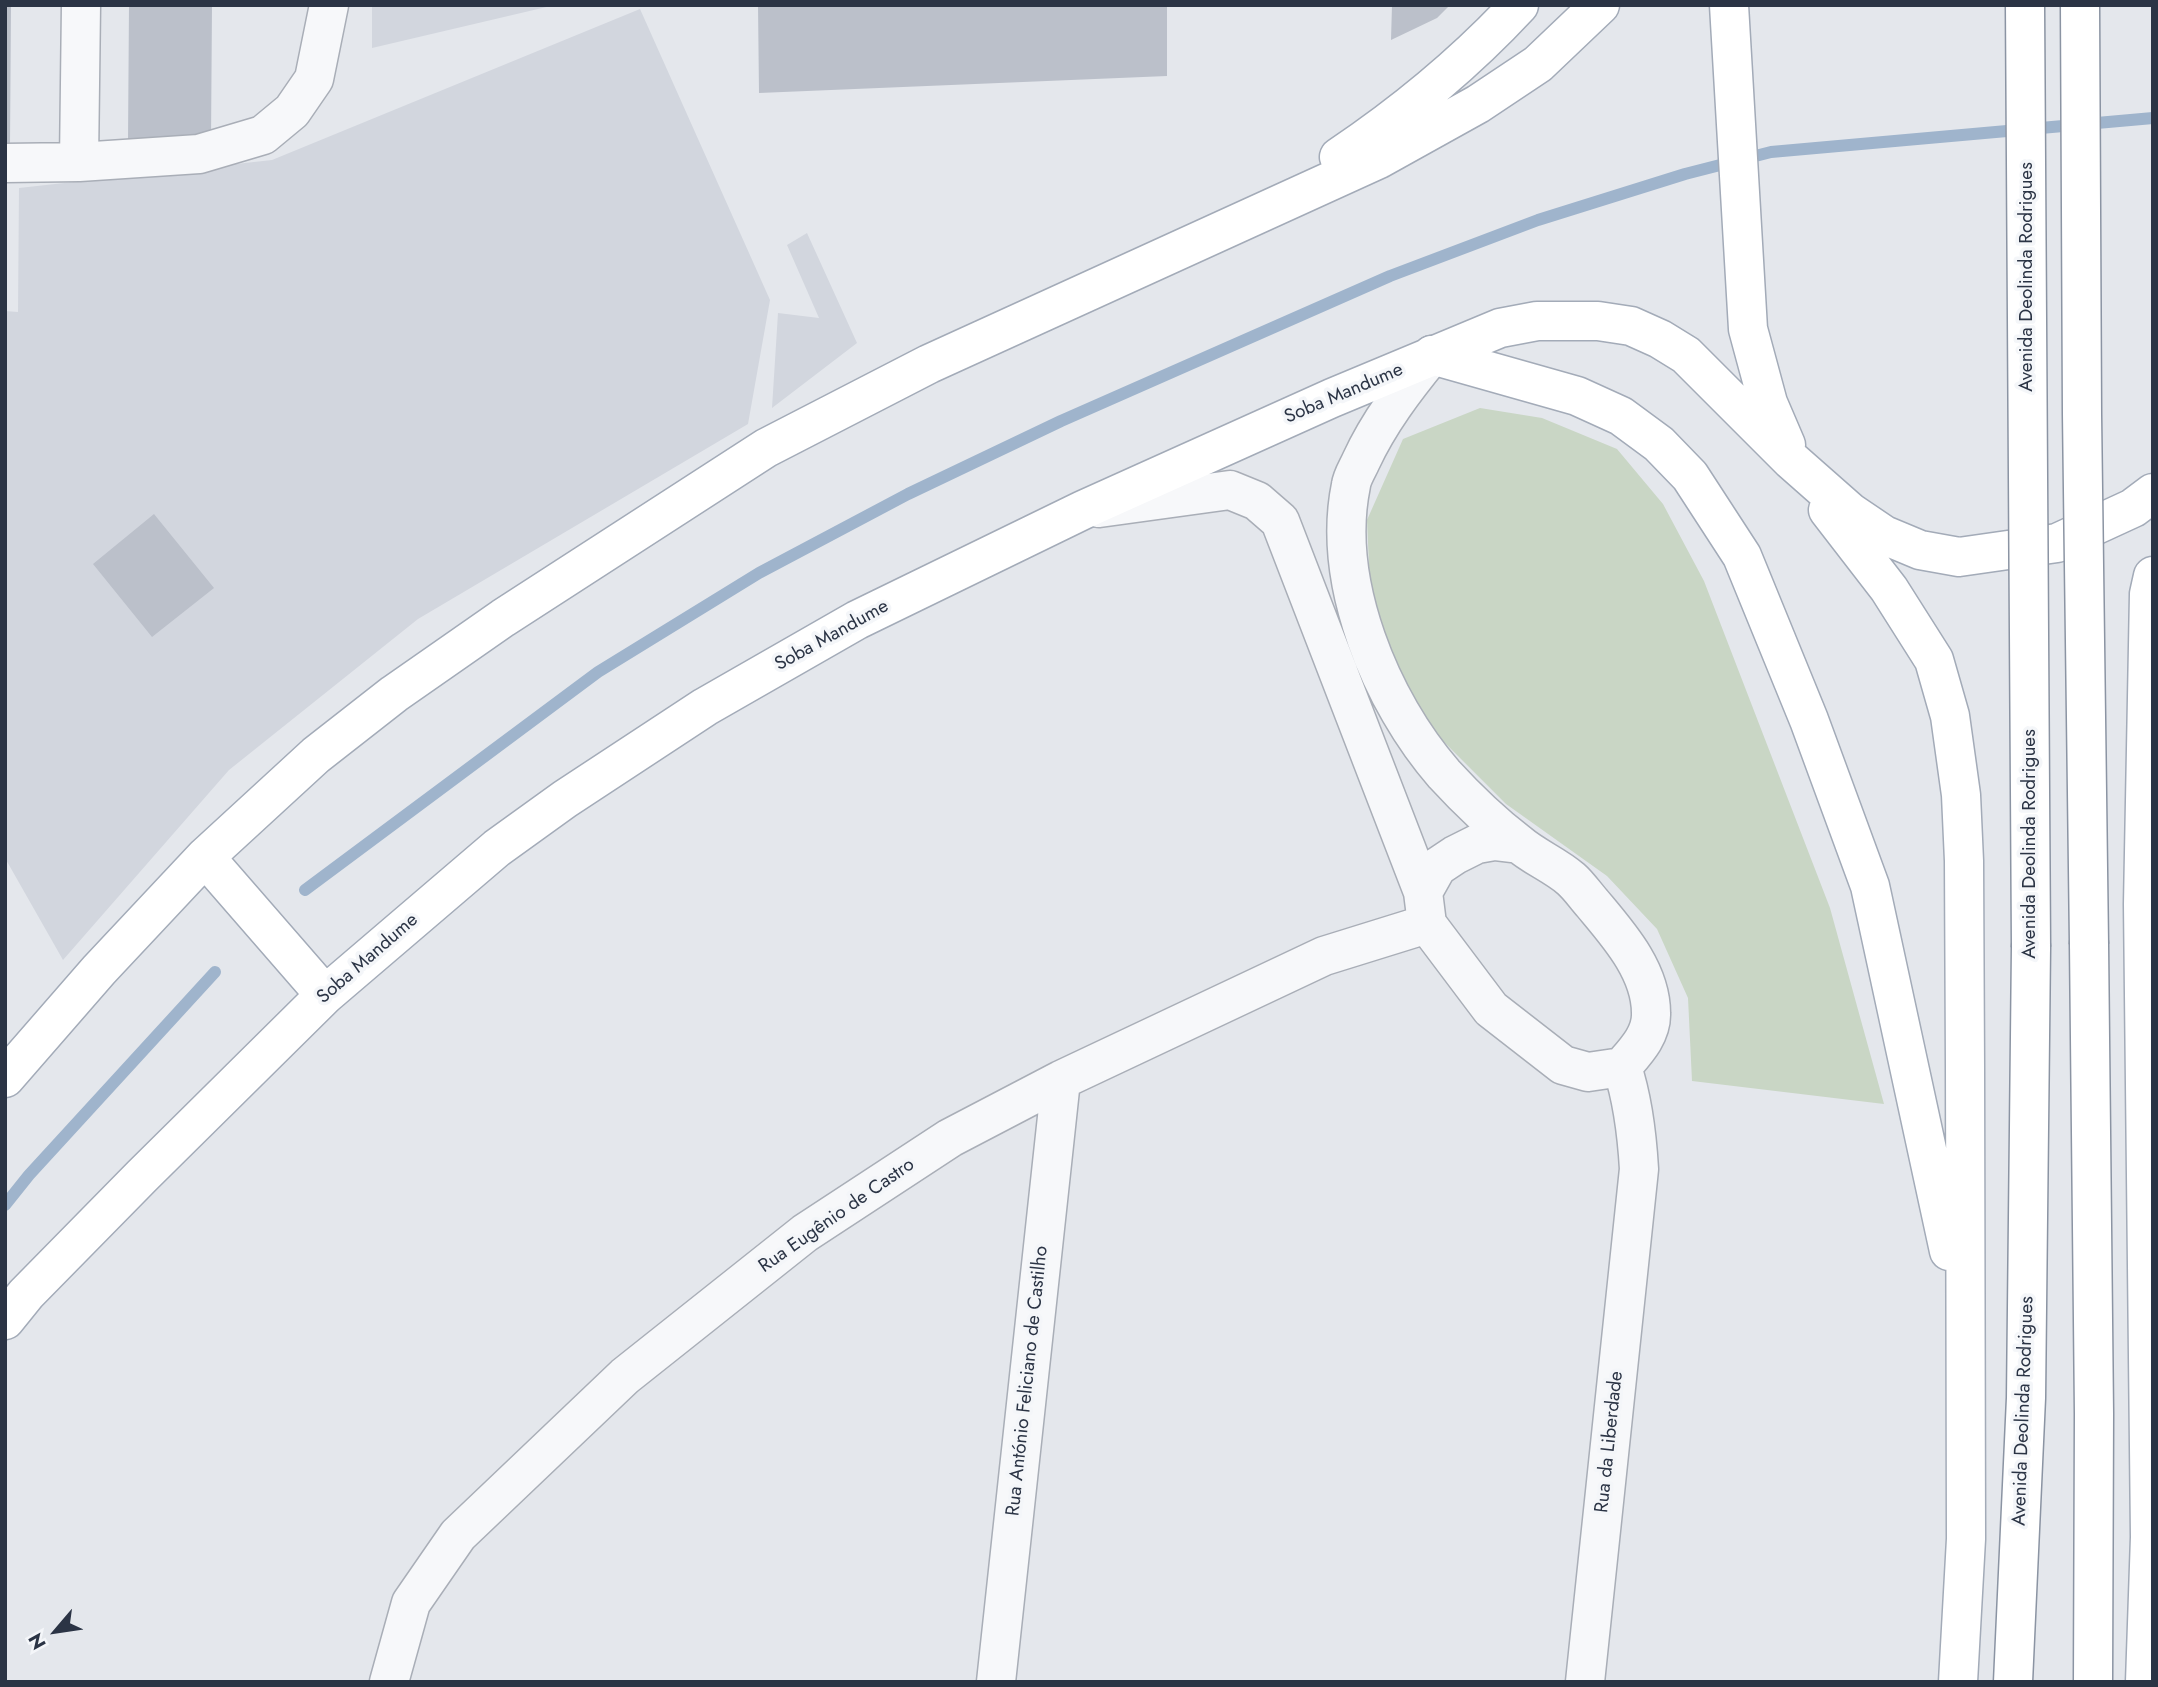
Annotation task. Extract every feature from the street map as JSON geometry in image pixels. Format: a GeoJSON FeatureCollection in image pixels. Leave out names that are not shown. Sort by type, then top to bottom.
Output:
{"type":"FeatureCollection","features":[{"type":"Feature","properties":{"kind":"main road"},"geometry":{"type":"LineString","coordinates":[[1252,215],[1366,139],[1464,59],[1518,5]]}},
{"type":"Feature","properties":{"kind":"main road"},"geometry":{"type":"LineString","coordinates":[[5,1078],[99,970],[205,857],[316,755],[394,694],[503,618],[766,448],[929,364],[1379,159],[1478,104],[1538,64],[1600,5]]}},
{"type":"Feature","properties":{"kind":"main road"},"geometry":{"type":"LineString","coordinates":[[1729,5],[1743,269],[1748,330],[1757,368],[1791,460],[1889,589],[1934,660],[1950,716],[1961,795],[1964,861],[1966,1539],[1958,1682]]}},
{"type":"Feature","properties":{"kind":"main road","name":"Avenida Deolinda Rodrigues"},"geometry":{"type":"LineString","coordinates":[[2013,1682],[2027,1384],[2031,947],[2025,5]]}},
{"type":"Feature","properties":{"kind":"main road"},"geometry":{"type":"LineString","coordinates":[[2080,5],[2094,1414],[2092,1682]]}},
{"type":"Feature","properties":{"kind":"main road","name":"Soba Mandume"},"geometry":{"type":"LineString","coordinates":[[5,1320],[26,1294],[142,1176],[325,995],[497,848],[565,799],[705,707],[857,620],[1083,510],[1432,355],[1500,328],[1538,321],[1598,321],[1631,326],[1686,355],[1791,460]]}},
{"type":"Feature","properties":{"kind":"main road"},"geometry":{"type":"LineString","coordinates":[[1432,355],[1577,396],[1621,416],[1659,444],[1690,476],[1742,556],[1809,720],[1870,886],[1965,1325]]}},
{"type":"Feature","properties":{"kind":"main road"},"geometry":{"type":"LineString","coordinates":[[1791,460],[1850,513],[1884,535],[1920,550],[1959,557],[2057,543],[2133,509],[2153,493]]}},
{"type":"Feature","properties":{"kind":"main road"},"geometry":{"type":"LineString","coordinates":[[2145,1682],[2150,1537],[2150,1262],[2143,904],[2149,594],[2153,576]]}},
{"type":"Feature","properties":{"kind":"main road"},"geometry":{"type":"LineString","coordinates":[[2143,904],[2153,845]]}},
{"type":"Feature","properties":{"kind":"main road"},"geometry":{"type":"LineString","coordinates":[[205,857],[325,995]]}},
{"type":"Feature","properties":{"kind":"street"},"geometry":{"type":"LineString","coordinates":[[79,162],[81,5]]}},
{"type":"Feature","properties":{"kind":"street"},"geometry":{"type":"LineString","coordinates":[[5,163],[79,162],[200,154],[263,135],[292,111],[314,79],[329,5]]}},
{"type":"Feature","properties":{"kind":"street"},"geometry":{"type":"LineString","coordinates":[[1083,510],[1230,490],[1257,501],[1280,521],[1425,908],[1492,1009],[1563,1065],[1588,1072],[1622,1067],[1642,1044],[1651,1014],[1645,981],[1621,937],[1571,878],[1519,844],[1445,775],[1407,725],[1363,630],[1348,574],[1346,533],[1351,483],[1384,419],[1432,355]]}},
{"type":"Feature","properties":{"kind":"street"},"geometry":{"type":"LineString","coordinates":[[1425,908],[1437,867],[1477,845],[1494,841],[1519,844]]}},
{"type":"Feature","properties":{"kind":"street"},"geometry":{"type":"LineString","coordinates":[[2143,904],[2153,957]]}},
{"type":"Feature","properties":{"kind":"street","name":"Rua Eugênio de Castro"},"geometry":{"type":"LineString","coordinates":[[389,1682],[411,1603],[458,1535],[625,1376],[805,1233],[950,1138],[1061,1080],[1425,908]]}},
{"type":"Feature","properties":{"kind":"street","name":"Rua da Liberdade"},"geometry":{"type":"LineString","coordinates":[[1584,1682],[1639,1169],[1629,1087],[1622,1067]]}},
{"type":"Feature","properties":{"kind":"street","name":"Rua António Feliciano de Castilho"},"geometry":{"type":"LineString","coordinates":[[996,1682],[1061,1080]]}},
{"type":"Feature","properties":{"kind":"shaded area"},"geometry":{"type":"Polygon","coordinates":[[[372,5],[555,5],[372,48],[372,5]]]}},
{"type":"Feature","properties":{"kind":"shaded area"},"geometry":{"type":"Polygon","coordinates":[[[640,9],[770,300],[748,424],[418,619],[229,770],[63,960],[5,858],[5,311],[18,312],[19,188],[272,160],[640,9]]]}},
{"type":"Feature","properties":{"kind":"shaded area"},"geometry":{"type":"Polygon","coordinates":[[[807,233],[857,343],[772,408],[778,313],[819,318],[787,245],[807,233]]]}},
{"type":"Feature","properties":{"kind":"green space"},"geometry":{"type":"Polygon","coordinates":[[[1480,408],[1542,418],[1617,449],[1663,504],[1704,581],[1830,908],[1884,1104],[1692,1081],[1688,998],[1657,929],[1607,876],[1506,804],[1426,724],[1371,611],[1367,520],[1403,439],[1480,408]]]}},
{"type":"Feature","properties":{"kind":"building"},"geometry":{"type":"Polygon","coordinates":[[[5,5],[11,5],[10,145],[5,145],[5,5]]]}},
{"type":"Feature","properties":{"kind":"building"},"geometry":{"type":"Polygon","coordinates":[[[129,5],[212,5],[211,141],[128,140],[129,5]]]}},
{"type":"Feature","properties":{"kind":"building"},"geometry":{"type":"Polygon","coordinates":[[[758,5],[1167,5],[1167,76],[759,93],[758,5]]]}},
{"type":"Feature","properties":{"kind":"building"},"geometry":{"type":"Polygon","coordinates":[[[1392,5],[1450,5],[1437,18],[1391,40],[1392,5]]]}},
{"type":"Feature","properties":{"kind":"building"},"geometry":{"type":"Polygon","coordinates":[[[154,514],[214,588],[152,637],[93,564],[154,514]]]}},
{"type":"Feature","properties":{"kind":"waterway"},"geometry":{"type":"LineString","coordinates":[[305,890],[598,672],[759,573],[908,494],[1061,421],[1390,276],[1538,220],[1685,174],[1771,152],[2153,118]]}},
{"type":"Feature","properties":{"kind":"waterway"},"geometry":{"type":"LineString","coordinates":[[5,1205],[29,1175],[215,972]]}}]}
